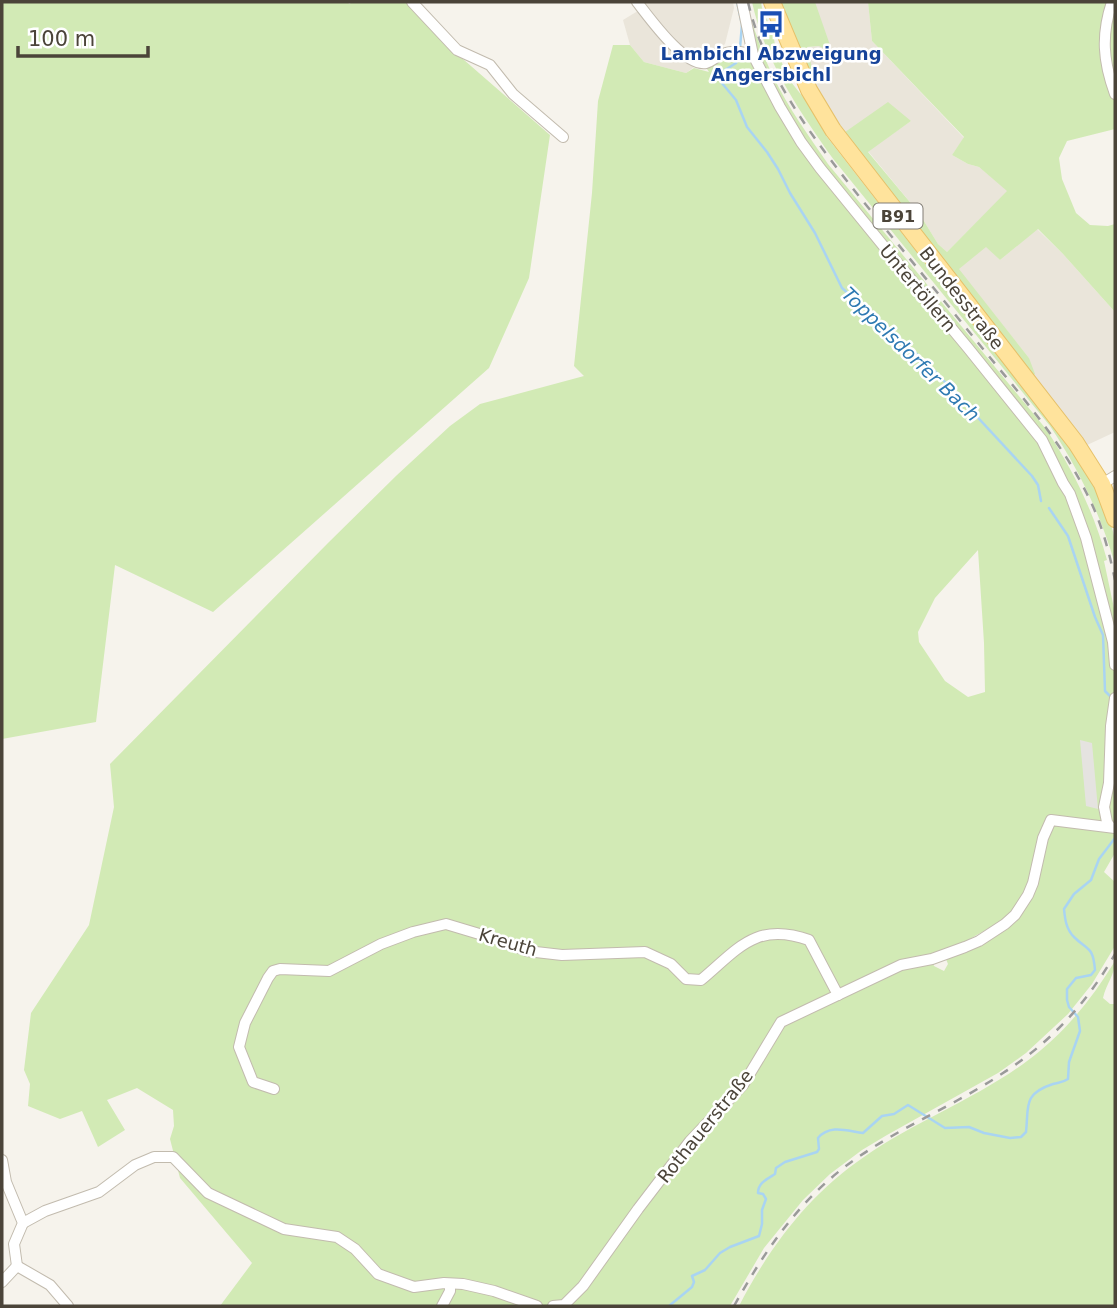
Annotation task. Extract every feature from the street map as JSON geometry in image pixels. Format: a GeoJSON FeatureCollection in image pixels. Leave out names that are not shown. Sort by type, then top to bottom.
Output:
{"type":"FeatureCollection","features":[{"type":"Feature","properties":{"kind":"main road","name":"Bundesstraße"},"geometry":{"type":"LineString","coordinates":[[772,2],[809,90],[833,130],[1080,449],[1109,480],[1115,519]]}},
{"type":"Feature","properties":{"kind":"street"},"geometry":{"type":"LineString","coordinates":[[412,2],[457,50],[490,65],[513,94],[562,137]]}},
{"type":"Feature","properties":{"kind":"street"},"geometry":{"type":"LineString","coordinates":[[637,2],[660,31],[690,59],[703,63],[730,52],[753,55]]}},
{"type":"Feature","properties":{"kind":"street","name":"Untertöllern"},"geometry":{"type":"LineString","coordinates":[[742,2],[753,55],[780,107],[820,168],[1048,449],[1070,494],[1086,538],[1113,642],[1115,665]]}},
{"type":"Feature","properties":{"kind":"street"},"geometry":{"type":"LineString","coordinates":[[1112,2],[1104,44],[1115,94]]}},
{"type":"Feature","properties":{"kind":"street"},"geometry":{"type":"LineString","coordinates":[[1112,828],[1107,822],[1104,807],[1111,764],[1110,746],[1115,702]]}},
{"type":"Feature","properties":{"kind":"street","name":"Rothauerstraße"},"geometry":{"type":"LineString","coordinates":[[553,1306],[564,1305],[583,1286],[690,1141],[743,1085],[781,1022],[901,965],[932,959],[979,941],[1005,924],[1015,915],[1028,895],[1043,838],[1051,820],[1112,828]]}},
{"type":"Feature","properties":{"kind":"street","name":"Kreuth"},"geometry":{"type":"LineString","coordinates":[[274,1089],[253,1082],[239,1047],[245,1023],[273,971],[329,971],[381,944],[446,924],[527,951],[562,955],[645,952],[671,964],[686,979],[701,980],[732,951],[755,937],[777,933],[797,935],[809,940],[838,995]]}},
{"type":"Feature","properties":{"kind":"street"},"geometry":{"type":"LineString","coordinates":[[17,1266],[14,1244],[23,1223],[45,1211],[99,1192],[135,1165],[154,1157],[173,1157],[208,1193],[284,1229],[337,1237],[355,1249],[378,1274],[414,1287],[444,1283],[463,1284],[494,1291],[537,1306]]}},
{"type":"Feature","properties":{"kind":"street"},"geometry":{"type":"LineString","coordinates":[[2,1160],[5,1182],[23,1223]]}},
{"type":"Feature","properties":{"kind":"street"},"geometry":{"type":"LineString","coordinates":[[2,1282],[17,1266]]}},
{"type":"Feature","properties":{"kind":"street"},"geometry":{"type":"LineString","coordinates":[[17,1266],[50,1285],[68,1306]]}},
{"type":"Feature","properties":{"kind":"street"},"geometry":{"type":"LineString","coordinates":[[442,1306],[450,1284]]}},
{"type":"Feature","properties":{"kind":"shaded area"},"geometry":{"type":"Polygon","coordinates":[[[643,2],[733,2],[734,8],[725,44],[686,73],[644,62],[630,45],[623,20],[646,6],[643,2]]]}},
{"type":"Feature","properties":{"kind":"shaded area"},"geometry":{"type":"Polygon","coordinates":[[[815,2],[868,2],[872,41],[964,138],[952,155],[979,167],[1008,191],[947,252],[938,244],[919,213],[868,151],[911,121],[838,137],[817,105],[807,47],[819,46],[815,2]]]}},
{"type":"Feature","properties":{"kind":"shaded area"},"geometry":{"type":"Polygon","coordinates":[[[1037,229],[1115,312],[1115,432],[1085,446],[1028,381],[1029,358],[958,269],[986,246],[1000,260],[1037,229]]]}},
{"type":"Feature","properties":{"kind":"shaded area"},"geometry":{"type":"Polygon","coordinates":[[[1080,740],[1092,743],[1098,809],[1086,806],[1080,740]]]}},
{"type":"Feature","properties":{"kind":"green space"},"geometry":{"type":"Polygon","coordinates":[[[2,2],[416,2],[448,46],[550,135],[529,278],[489,368],[213,612],[115,565],[96,722],[2,739],[2,2]]]}},
{"type":"Feature","properties":{"kind":"green space"},"geometry":{"type":"Polygon","coordinates":[[[752,2],[761,2],[784,68],[827,137],[1085,469],[1110,519],[1115,541],[1115,564],[1088,492],[1050,426],[821,142],[774,65],[752,2]]]}},
{"type":"Feature","properties":{"kind":"green space"},"geometry":{"type":"Polygon","coordinates":[[[772,2],[815,2],[831,48],[827,50],[819,46],[807,47],[815,81],[817,105],[772,2]]]}},
{"type":"Feature","properties":{"kind":"green space"},"geometry":{"type":"Polygon","coordinates":[[[868,2],[1115,2],[1115,129],[1067,141],[1059,158],[1062,179],[1076,213],[1090,225],[1115,224],[1115,312],[1038,229],[1000,260],[986,247],[959,269],[1029,358],[1035,374],[1028,381],[838,137],[888,102],[911,121],[868,152],[919,213],[938,244],[947,252],[1007,191],[979,167],[952,155],[964,137],[872,41],[868,2]]]}},
{"type":"Feature","properties":{"kind":"green space"},"geometry":{"type":"Polygon","coordinates":[[[751,20],[779,88],[828,164],[1046,429],[1074,476],[1089,508],[1107,560],[1104,561],[1115,613],[1115,853],[1104,872],[1115,882],[1115,946],[1092,984],[1068,1014],[1026,1053],[998,1073],[862,1150],[830,1174],[803,1200],[764,1248],[730,1306],[220,1306],[252,1263],[180,1178],[170,1139],[174,1126],[173,1110],[137,1088],[107,1100],[125,1130],[98,1147],[82,1111],[60,1119],[28,1106],[30,1084],[24,1070],[31,1013],[89,925],[114,807],[110,764],[328,543],[450,426],[480,404],[584,376],[574,366],[592,193],[598,101],[613,45],[630,45],[644,62],[686,73],[694,68],[709,72],[703,63],[724,53],[752,55],[751,20]],[[978,550],[935,598],[918,632],[919,642],[945,681],[968,697],[985,692],[978,550]],[[1036,887],[1025,892],[1012,912],[1000,922],[932,960],[934,966],[944,971],[948,964],[946,959],[976,947],[1000,933],[1019,915],[1036,887]]]}},
{"type":"Feature","properties":{"kind":"green space"},"geometry":{"type":"Polygon","coordinates":[[[1115,961],[1114,971],[1103,998],[1110,1004],[1115,1004],[1115,1306],[739,1306],[777,1243],[825,1188],[886,1143],[1021,1066],[1041,1050],[1082,1008],[1115,961]]]}},
{"type":"Feature","properties":{"kind":"waterway","name":"Toppelsdorfer Bach"},"geometry":{"type":"LineString","coordinates":[[737,2],[742,24],[740,48]]}},
{"type":"Feature","properties":{"kind":"waterway","name":"Toppelsdorfer Bach"},"geometry":{"type":"LineString","coordinates":[[738,57],[736,63],[722,72],[721,82],[736,100],[747,127],[778,169],[815,233],[842,288],[931,367],[1032,476],[1038,485],[1041,501]]}},
{"type":"Feature","properties":{"kind":"waterway","name":"Toppelsdorfer Bach"},"geometry":{"type":"LineString","coordinates":[[1049,508],[1068,536],[1103,635],[1105,691],[1113,699]]}},
{"type":"Feature","properties":{"kind":"waterway","name":"Toppelsdorfer Bach"},"geometry":{"type":"LineString","coordinates":[[669,1306],[692,1287],[692,1276],[705,1270],[720,1253],[759,1236],[766,1199],[763,1194],[758,1193],[760,1187],[775,1174],[776,1168],[785,1162],[817,1152],[818,1138],[828,1131],[863,1133],[882,1116],[894,1114],[908,1105],[945,1128],[969,1127],[1010,1138],[1021,1137],[1026,1132],[1029,1102],[1032,1097],[1043,1088],[1068,1079],[1069,1062],[1080,1031],[1078,1017],[1069,1007],[1067,989],[1076,978],[1091,975],[1095,970],[1091,953],[1069,931],[1064,909],[1074,894],[1091,880],[1099,859],[1115,838]]}},
{"type":"Feature","properties":{"kind":"railway"},"geometry":{"type":"LineString","coordinates":[[748,2],[766,55],[807,128],[1036,414],[1076,473],[1096,515],[1115,580]]}},
{"type":"Feature","properties":{"kind":"railway"},"geometry":{"type":"LineString","coordinates":[[734,1306],[781,1232],[825,1183],[881,1142],[983,1086],[1036,1049],[1080,1005],[1115,954]]}},
{"type":"Feature","properties":{"kind":"place","name":"Lambichl Abzweigung Angersbichl"},"geometry":{"type":"Point","coordinates":[771,24]}}]}
